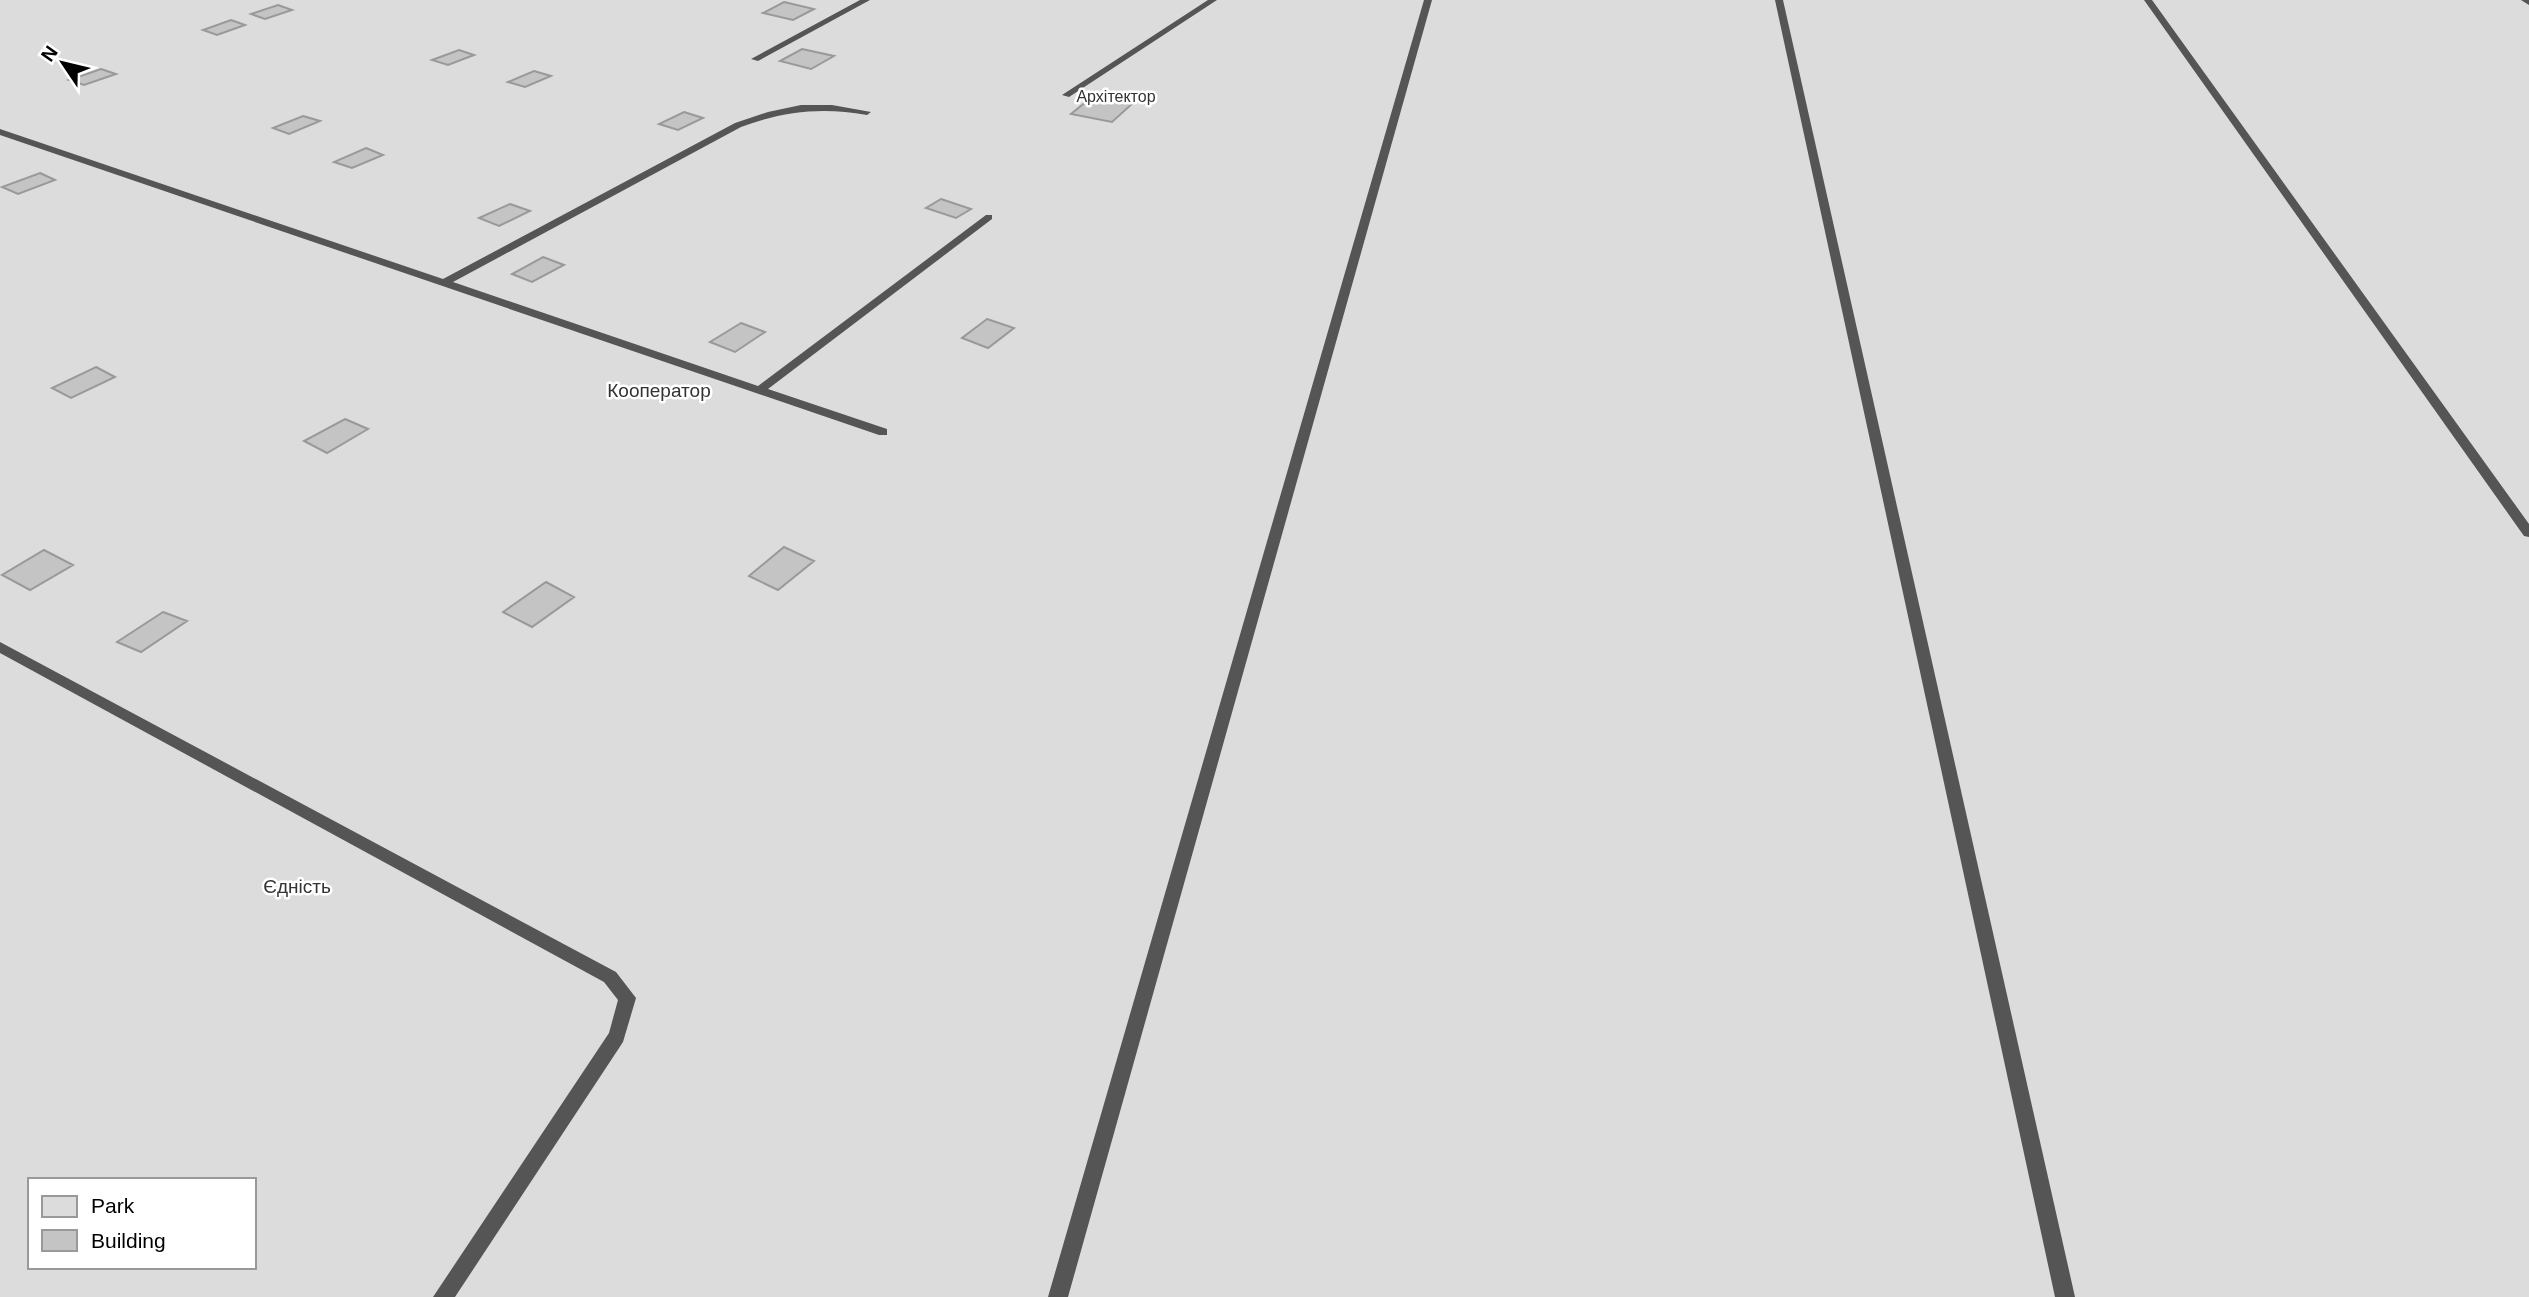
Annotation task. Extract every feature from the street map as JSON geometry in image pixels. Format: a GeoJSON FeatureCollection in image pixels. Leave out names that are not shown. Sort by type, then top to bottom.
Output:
{"type":"FeatureCollection","features":[{"type":"Feature","properties":{"kind":"lane"},"geometry":{"type":"LineString","coordinates":[[755,59],[866,0]]}},
{"type":"Feature","properties":{"kind":"lane"},"geometry":{"type":"LineString","coordinates":[[1066,95],[1213,0]]}},
{"type":"Feature","properties":{"kind":"lane"},"geometry":{"type":"LineString","coordinates":[[1058,1297],[1427,0]]}},
{"type":"Feature","properties":{"kind":"lane"},"geometry":{"type":"LineString","coordinates":[[1779,0],[2065,1297]]}},
{"type":"Feature","properties":{"kind":"lane"},"geometry":{"type":"LineString","coordinates":[[2148,0],[2529,533]]}},
{"type":"Feature","properties":{"kind":"lane"},"geometry":{"type":"LineString","coordinates":[[444,283],[738,125],[772,112],[802,106],[833,105],[867,111]]}},
{"type":"Feature","properties":{"kind":"lane"},"geometry":{"type":"LineString","coordinates":[[0,132],[883,432]]}},
{"type":"Feature","properties":{"kind":"lane"},"geometry":{"type":"LineString","coordinates":[[759,390],[989,217]]}},
{"type":"Feature","properties":{"kind":"lane"},"geometry":{"type":"LineString","coordinates":[[0,647],[610,976],[627,998],[617,1036],[443,1297]]}},
{"type":"Feature","properties":{"kind":"green space"},"geometry":{"type":"Polygon","coordinates":[[[0,0],[2529,0],[2529,1297],[0,1297],[0,0]]]}},
{"type":"Feature","properties":{"kind":"building"},"geometry":{"type":"Polygon","coordinates":[[[784,2],[814,9],[793,20],[763,13],[784,2]]]}},
{"type":"Feature","properties":{"kind":"building"},"geometry":{"type":"Polygon","coordinates":[[[278,5],[292,10],[265,19],[251,14],[278,5]]]}},
{"type":"Feature","properties":{"kind":"building"},"geometry":{"type":"Polygon","coordinates":[[[231,20],[245,25],[217,35],[203,30],[231,20]]]}},
{"type":"Feature","properties":{"kind":"building"},"geometry":{"type":"Polygon","coordinates":[[[802,49],[834,56],[811,69],[780,61],[802,49]]]}},
{"type":"Feature","properties":{"kind":"building"},"geometry":{"type":"Polygon","coordinates":[[[459,50],[474,55],[448,65],[432,60],[459,50]]]}},
{"type":"Feature","properties":{"kind":"building"},"geometry":{"type":"Polygon","coordinates":[[[101,69],[116,74],[84,85],[69,80],[101,69]]]}},
{"type":"Feature","properties":{"kind":"building"},"geometry":{"type":"Polygon","coordinates":[[[534,71],[551,76],[525,87],[508,82],[534,71]]]}},
{"type":"Feature","properties":{"kind":"building"},"geometry":{"type":"Polygon","coordinates":[[[1093,96],[1133,103],[1112,122],[1071,114],[1093,96]]]}},
{"type":"Feature","properties":{"kind":"building"},"geometry":{"type":"Polygon","coordinates":[[[684,112],[703,118],[678,130],[659,124],[684,112]]]}},
{"type":"Feature","properties":{"kind":"building"},"geometry":{"type":"Polygon","coordinates":[[[303,116],[320,121],[289,134],[273,128],[303,116]]]}},
{"type":"Feature","properties":{"kind":"building"},"geometry":{"type":"Polygon","coordinates":[[[366,148],[383,155],[352,168],[334,162],[366,148]]]}},
{"type":"Feature","properties":{"kind":"building"},"geometry":{"type":"Polygon","coordinates":[[[40,173],[55,180],[18,194],[2,187],[40,173]]]}},
{"type":"Feature","properties":{"kind":"building"},"geometry":{"type":"Polygon","coordinates":[[[941,199],[971,209],[956,218],[926,208],[941,199]]]}},
{"type":"Feature","properties":{"kind":"building"},"geometry":{"type":"Polygon","coordinates":[[[510,204],[530,211],[499,226],[479,218],[510,204]]]}},
{"type":"Feature","properties":{"kind":"building"},"geometry":{"type":"Polygon","coordinates":[[[543,257],[564,265],[532,282],[512,274],[543,257]]]}},
{"type":"Feature","properties":{"kind":"building"},"geometry":{"type":"Polygon","coordinates":[[[987,319],[1014,328],[988,348],[962,338],[987,319]]]}},
{"type":"Feature","properties":{"kind":"building"},"geometry":{"type":"Polygon","coordinates":[[[741,323],[765,332],[735,352],[710,342],[741,323]]]}},
{"type":"Feature","properties":{"kind":"building"},"geometry":{"type":"Polygon","coordinates":[[[96,367],[115,377],[71,398],[52,388],[96,367]]]}},
{"type":"Feature","properties":{"kind":"building"},"geometry":{"type":"Polygon","coordinates":[[[345,419],[368,429],[327,453],[304,441],[345,419]]]}},
{"type":"Feature","properties":{"kind":"building"},"geometry":{"type":"Polygon","coordinates":[[[784,547],[814,561],[778,590],[749,576],[784,547]]]}},
{"type":"Feature","properties":{"kind":"building"},"geometry":{"type":"Polygon","coordinates":[[[44,550],[73,565],[30,590],[2,575],[44,550]]]}},
{"type":"Feature","properties":{"kind":"building"},"geometry":{"type":"Polygon","coordinates":[[[546,582],[574,597],[532,627],[503,612],[546,582]]]}},
{"type":"Feature","properties":{"kind":"building"},"geometry":{"type":"Polygon","coordinates":[[[163,612],[187,621],[141,652],[117,642],[163,612]]]}},
{"type":"Feature","properties":{"kind":"park label","name":"Архітектор"},"geometry":{"type":"Point","coordinates":[1116,96]}},
{"type":"Feature","properties":{"kind":"park label","name":"Кооператор"},"geometry":{"type":"Point","coordinates":[659,390]}},
{"type":"Feature","properties":{"kind":"park label","name":"Єдність"},"geometry":{"type":"Point","coordinates":[297,886]}}]}
